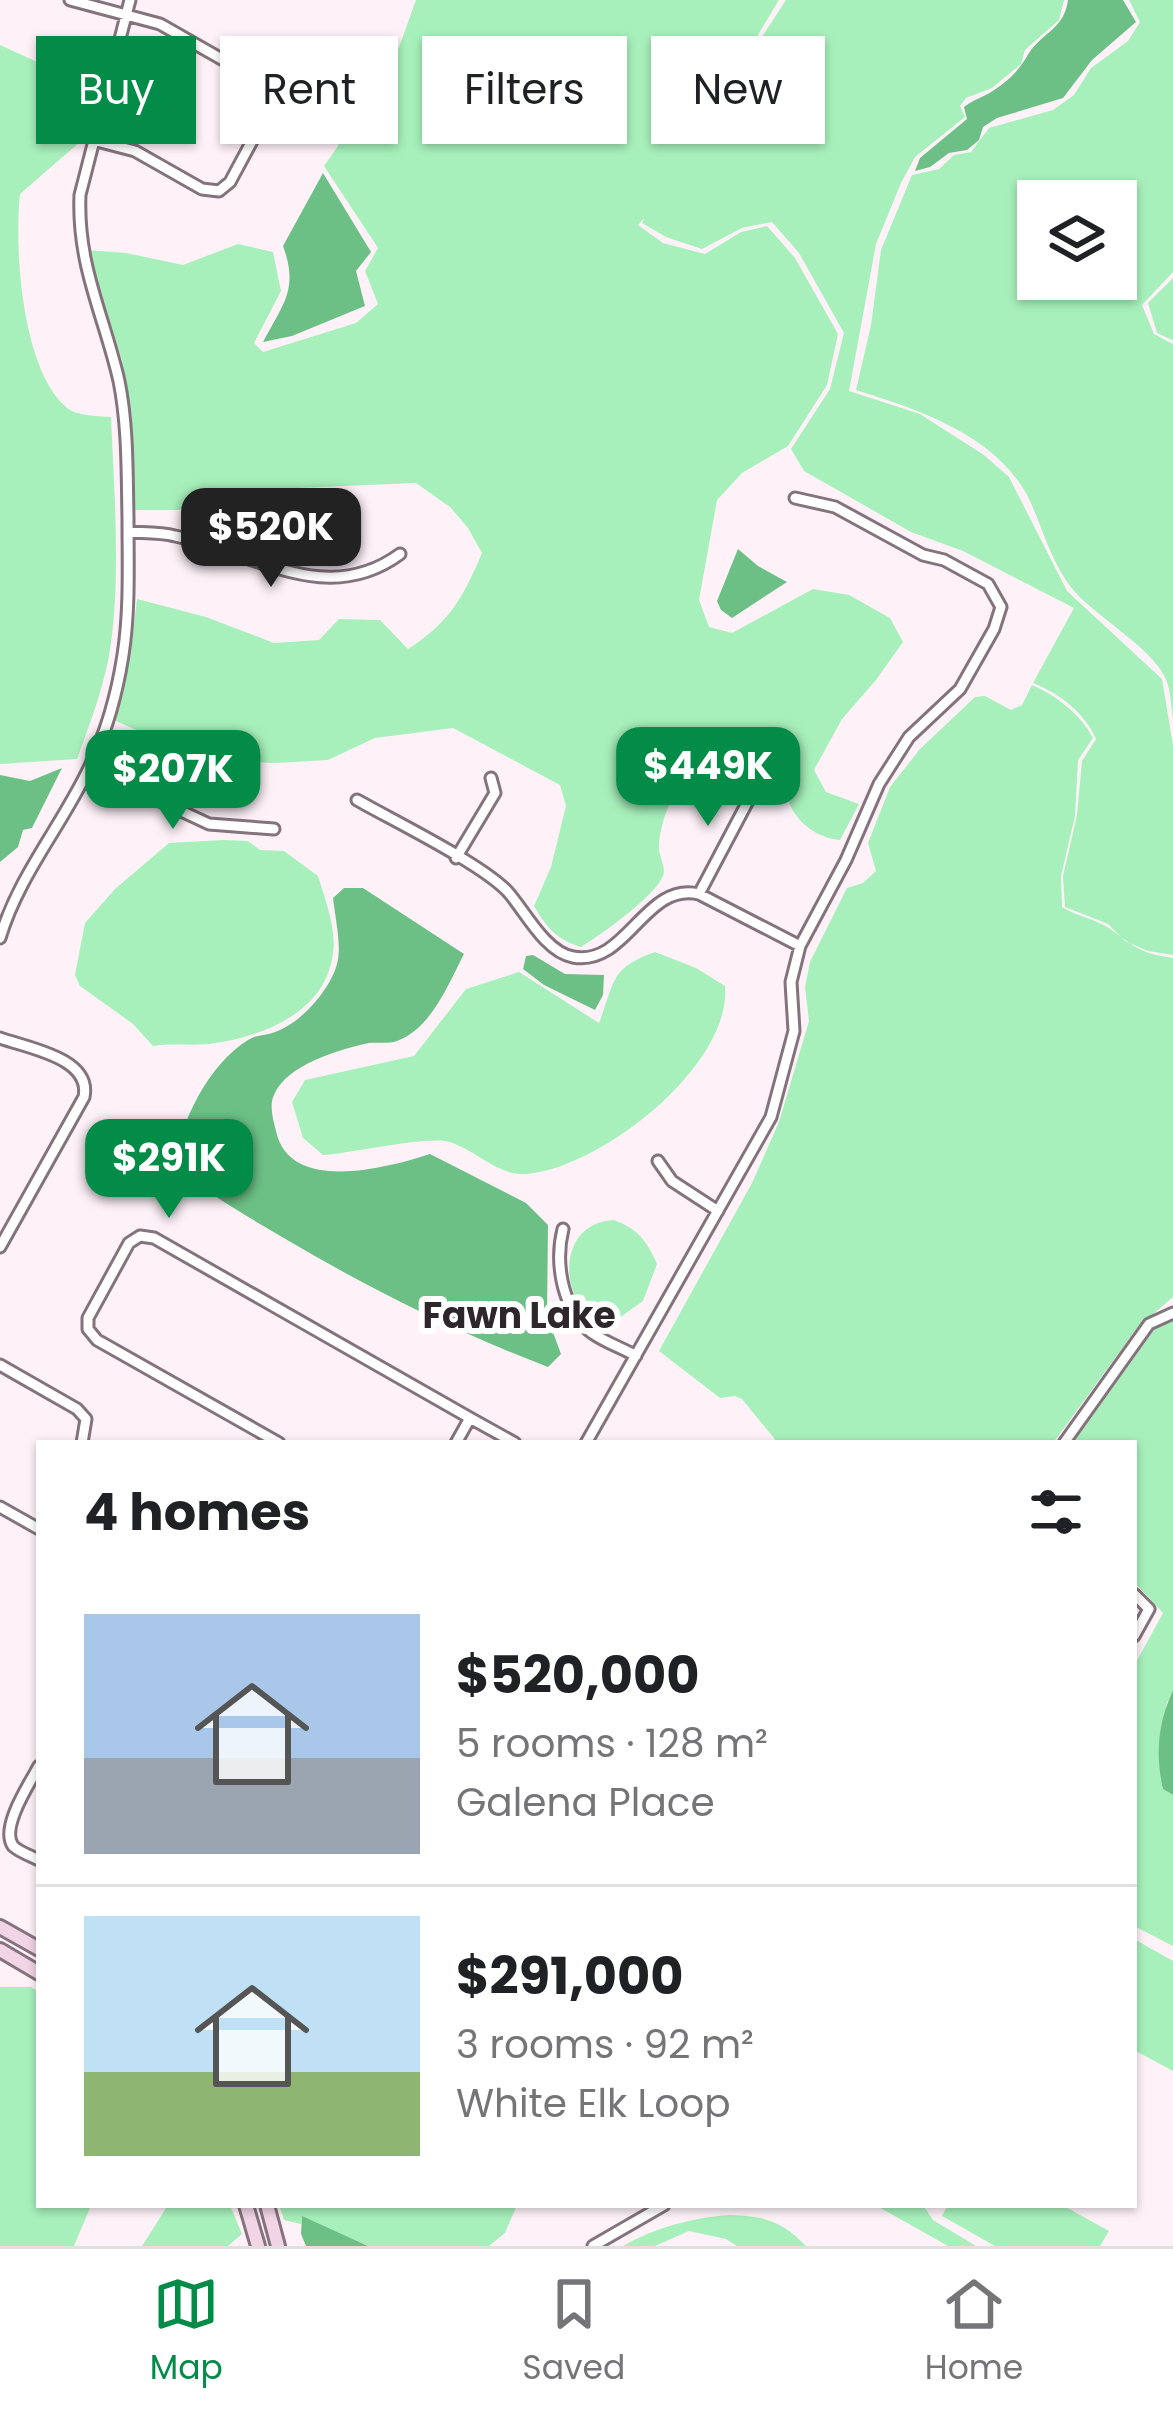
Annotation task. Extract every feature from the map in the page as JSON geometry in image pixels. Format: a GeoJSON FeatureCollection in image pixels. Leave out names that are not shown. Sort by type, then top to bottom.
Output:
{"type":"FeatureCollection","features":[{"type":"Feature","properties":{"kind":"main road"},"geometry":{"type":"LineString","coordinates":[[0,1927],[36,1947]]}},
{"type":"Feature","properties":{"kind":"main road"},"geometry":{"type":"LineString","coordinates":[[0,1950],[36,1971]]}},
{"type":"Feature","properties":{"kind":"main road"},"geometry":{"type":"LineString","coordinates":[[247,2208],[258,2246]]}},
{"type":"Feature","properties":{"kind":"main road"},"geometry":{"type":"LineString","coordinates":[[268,2208],[278,2246]]}},
{"type":"Feature","properties":{"kind":"street"},"geometry":{"type":"LineString","coordinates":[[70,0],[160,24],[181,36]]}},
{"type":"Feature","properties":{"kind":"street"},"geometry":{"type":"LineString","coordinates":[[121,36],[130,0]]}},
{"type":"Feature","properties":{"kind":"street"},"geometry":{"type":"LineString","coordinates":[[109,144],[135,151],[202,189],[218,191],[230,182],[273,107],[273,93],[196,44]]}},
{"type":"Feature","properties":{"kind":"street"},"geometry":{"type":"LineString","coordinates":[[0,938],[28,868],[89,768],[109,716],[123,656],[128,532],[120,388],[80,246],[80,195],[93,144]]}},
{"type":"Feature","properties":{"kind":"street"},"geometry":{"type":"LineString","coordinates":[[588,1440],[771,1117],[794,1031],[791,982],[800,946],[894,756],[960,689],[1001,607],[988,584],[944,560],[923,555],[835,507],[795,498]]}},
{"type":"Feature","properties":{"kind":"street"},"geometry":{"type":"LineString","coordinates":[[128,532],[174,535],[311,579],[380,569],[400,554]]}},
{"type":"Feature","properties":{"kind":"street"},"geometry":{"type":"LineString","coordinates":[[89,768],[209,824],[274,830]]}},
{"type":"Feature","properties":{"kind":"street"},"geometry":{"type":"LineString","coordinates":[[456,858],[495,794],[491,778]]}},
{"type":"Feature","properties":{"kind":"street"},"geometry":{"type":"LineString","coordinates":[[699,894],[758,784]]}},
{"type":"Feature","properties":{"kind":"street"},"geometry":{"type":"LineString","coordinates":[[357,800],[498,883],[558,950],[574,957],[595,954],[613,944],[663,898],[683,890],[800,946]]}},
{"type":"Feature","properties":{"kind":"street"},"geometry":{"type":"LineString","coordinates":[[0,1039],[58,1059],[80,1072],[86,1085],[0,1247]]}},
{"type":"Feature","properties":{"kind":"street"},"geometry":{"type":"LineString","coordinates":[[658,1161],[672,1181],[718,1211]]}},
{"type":"Feature","properties":{"kind":"street"},"geometry":{"type":"LineString","coordinates":[[563,1228],[561,1281],[585,1327],[636,1355]]}},
{"type":"Feature","properties":{"kind":"street"},"geometry":{"type":"LineString","coordinates":[[274,1440],[97,1340],[88,1329],[88,1318],[129,1243],[140,1236],[154,1238],[510,1440]]}},
{"type":"Feature","properties":{"kind":"street"},"geometry":{"type":"LineString","coordinates":[[1066,1440],[1149,1324],[1173,1313]]}},
{"type":"Feature","properties":{"kind":"street"},"geometry":{"type":"LineString","coordinates":[[0,1365],[77,1409],[86,1419],[82,1440]]}},
{"type":"Feature","properties":{"kind":"street"},"geometry":{"type":"LineString","coordinates":[[458,1440],[470,1418]]}},
{"type":"Feature","properties":{"kind":"street"},"geometry":{"type":"LineString","coordinates":[[0,1507],[36,1524]]}},
{"type":"Feature","properties":{"kind":"street"},"geometry":{"type":"LineString","coordinates":[[1137,1597],[1149,1609],[1137,1631]]}},
{"type":"Feature","properties":{"kind":"street"},"geometry":{"type":"LineString","coordinates":[[36,1771],[7,1824],[7,1838],[36,1858]]}},
{"type":"Feature","properties":{"kind":"street"},"geometry":{"type":"LineString","coordinates":[[593,2246],[659,2208]]}},
{"type":"Feature","properties":{"kind":"shaded area"},"geometry":{"type":"Polygon","coordinates":[[[416,0],[779,0],[757,36],[651,36],[651,144],[825,144],[825,36],[763,36],[786,0],[1064,0],[1059,20],[1025,50],[1021,64],[992,88],[966,98],[960,106],[965,117],[915,157],[876,244],[849,391],[920,414],[1009,477],[1067,591],[1162,679],[1173,745],[1173,955],[1125,941],[1108,924],[1065,907],[1063,876],[1077,815],[1082,761],[1096,739],[1070,705],[1033,683],[1074,608],[963,551],[911,532],[804,471],[791,449],[830,389],[844,333],[799,253],[772,222],[742,228],[702,249],[666,237],[642,223],[644,218],[638,225],[663,243],[705,254],[741,232],[767,226],[795,258],[838,334],[827,385],[788,446],[742,473],[717,500],[699,600],[709,627],[732,633],[813,589],[849,595],[890,618],[903,642],[842,719],[814,770],[826,792],[859,804],[840,840],[817,833],[798,817],[789,803],[788,768],[776,756],[757,752],[728,764],[704,754],[668,808],[659,845],[661,881],[628,913],[581,947],[553,932],[534,906],[551,867],[566,806],[560,785],[453,728],[375,738],[328,760],[276,763],[225,761],[163,742],[114,720],[131,650],[137,599],[206,617],[274,643],[319,640],[339,619],[380,620],[408,649],[453,608],[482,553],[450,507],[416,483],[249,490],[178,510],[133,510],[122,360],[87,250],[183,265],[238,244],[273,252],[281,291],[254,343],[263,352],[356,323],[378,304],[365,271],[378,248],[324,166],[338,144],[398,144],[398,50],[416,0]]]}},
{"type":"Feature","properties":{"kind":"shaded area"},"geometry":{"type":"Polygon","coordinates":[[[1068,0],[1123,0],[1136,22],[1092,60],[1063,98],[997,118],[983,127],[979,140],[967,150],[949,153],[915,171],[920,158],[967,119],[964,107],[1016,72],[1058,24],[1068,0]]]}},
{"type":"Feature","properties":{"kind":"shaded area"},"geometry":{"type":"Polygon","coordinates":[[[1129,0],[1173,0],[1173,272],[1142,305],[1154,334],[1173,344],[1173,718],[1161,670],[1067,582],[1030,501],[999,459],[931,417],[856,390],[881,250],[912,175],[939,169],[954,155],[971,152],[989,128],[1053,110],[1074,95],[1091,68],[1128,41],[1140,22],[1129,0]]]}},
{"type":"Feature","properties":{"kind":"shaded area"},"geometry":{"type":"Polygon","coordinates":[[[0,45],[36,61],[36,144],[78,144],[20,194],[20,276],[31,338],[51,389],[70,410],[111,417],[116,572],[108,661],[77,759],[0,764],[0,45]]]}},
{"type":"Feature","properties":{"kind":"shaded area"},"geometry":{"type":"Polygon","coordinates":[[[323,173],[371,252],[356,271],[365,306],[292,336],[263,342],[289,285],[283,246],[323,173]]]}},
{"type":"Feature","properties":{"kind":"shaded area"},"geometry":{"type":"Polygon","coordinates":[[[1173,278],[1172,340],[1157,333],[1148,303],[1173,278]]]}},
{"type":"Feature","properties":{"kind":"shaded area"},"geometry":{"type":"Polygon","coordinates":[[[738,549],[787,582],[732,618],[717,601],[738,549]]]}},
{"type":"Feature","properties":{"kind":"shaded area"},"geometry":{"type":"Polygon","coordinates":[[[1032,685],[1067,707],[1093,738],[1078,760],[1075,816],[1061,876],[1062,907],[1104,925],[1145,951],[1173,958],[1173,1297],[1137,1328],[1055,1440],[776,1440],[742,1399],[720,1398],[659,1351],[752,1183],[779,1122],[809,1021],[805,987],[810,962],[847,888],[863,883],[876,871],[868,843],[890,787],[920,749],[975,697],[985,696],[1011,710],[1022,705],[1032,685]]]}},
{"type":"Feature","properties":{"kind":"shaded area"},"geometry":{"type":"Polygon","coordinates":[[[62,768],[32,828],[23,830],[18,847],[0,862],[0,775],[30,781],[62,768]]]}},
{"type":"Feature","properties":{"kind":"shaded area"},"geometry":{"type":"Polygon","coordinates":[[[223,840],[284,851],[318,876],[333,938],[326,978],[302,1009],[267,1029],[209,1044],[153,1046],[133,1024],[80,986],[75,975],[85,923],[115,889],[169,843],[223,840]]]}},
{"type":"Feature","properties":{"kind":"shaded area"},"geometry":{"type":"Polygon","coordinates":[[[344,888],[363,888],[464,954],[438,1004],[409,1035],[329,1054],[280,1084],[273,1099],[276,1131],[285,1151],[319,1170],[366,1169],[430,1154],[526,1203],[548,1225],[547,1316],[561,1354],[548,1367],[446,1324],[347,1274],[227,1204],[174,1166],[190,1113],[221,1064],[248,1040],[295,1021],[328,984],[338,957],[333,898],[344,888]]]}},
{"type":"Feature","properties":{"kind":"shaded area"},"geometry":{"type":"Polygon","coordinates":[[[655,952],[725,986],[721,1017],[707,1048],[684,1079],[655,1108],[589,1154],[556,1168],[516,1174],[440,1140],[323,1155],[303,1138],[292,1102],[305,1080],[414,1056],[466,989],[519,972],[599,1023],[621,971],[655,952]]]}},
{"type":"Feature","properties":{"kind":"shaded area"},"geometry":{"type":"Polygon","coordinates":[[[533,955],[565,974],[604,975],[603,995],[595,1010],[523,969],[526,956],[533,955]]]}},
{"type":"Feature","properties":{"kind":"shaded area"},"geometry":{"type":"Polygon","coordinates":[[[614,1220],[641,1237],[657,1264],[643,1301],[615,1321],[584,1310],[570,1282],[569,1265],[581,1235],[595,1224],[614,1220]]]}},
{"type":"Feature","properties":{"kind":"shaded area"},"geometry":{"type":"Polygon","coordinates":[[[1173,1317],[1173,1690],[1166,1705],[1163,1789],[1173,1795],[1173,1946],[1137,1928],[1137,1661],[1163,1613],[1137,1585],[1137,1440],[1075,1440],[1156,1327],[1173,1317]]]}},
{"type":"Feature","properties":{"kind":"shaded area"},"geometry":{"type":"Polygon","coordinates":[[[1173,1690],[1173,1795],[1163,1789],[1159,1751],[1173,1690]]]}},
{"type":"Feature","properties":{"kind":"shaded area"},"geometry":{"type":"Polygon","coordinates":[[[1137,1941],[1173,1961],[1173,2071],[1137,2052],[1137,1941]]]}},
{"type":"Feature","properties":{"kind":"shaded area"},"geometry":{"type":"Polygon","coordinates":[[[0,1987],[31,1987],[36,1990],[36,2208],[90,2208],[74,2246],[0,2246],[0,1987]]]}},
{"type":"Feature","properties":{"kind":"shaded area"},"geometry":{"type":"Polygon","coordinates":[[[166,2208],[231,2208],[242,2234],[228,2246],[142,2246],[166,2208]]]}},
{"type":"Feature","properties":{"kind":"shaded area"},"geometry":{"type":"Polygon","coordinates":[[[280,2208],[516,2208],[505,2233],[489,2246],[368,2246],[302,2217],[301,2224],[284,2220],[280,2208]]]}},
{"type":"Feature","properties":{"kind":"shaded area"},"geometry":{"type":"Polygon","coordinates":[[[881,2208],[925,2208],[933,2220],[976,2246],[948,2246],[881,2208]]]}},
{"type":"Feature","properties":{"kind":"shaded area"},"geometry":{"type":"Polygon","coordinates":[[[946,2208],[1067,2208],[1109,2231],[1100,2246],[995,2246],[942,2216],[946,2208]]]}},
{"type":"Feature","properties":{"kind":"shaded area"},"geometry":{"type":"Polygon","coordinates":[[[730,2215],[772,2222],[806,2246],[737,2246],[689,2231],[655,2246],[623,2246],[675,2224],[730,2215]]]}},
{"type":"Feature","properties":{"kind":"shaded area"},"geometry":{"type":"Polygon","coordinates":[[[302,2216],[368,2246],[306,2246],[302,2216]]]}},
{"type":"Feature","properties":{"kind":"district","name":"Fawn Lake"},"geometry":{"type":"Point","coordinates":[519,1315]}}]}
